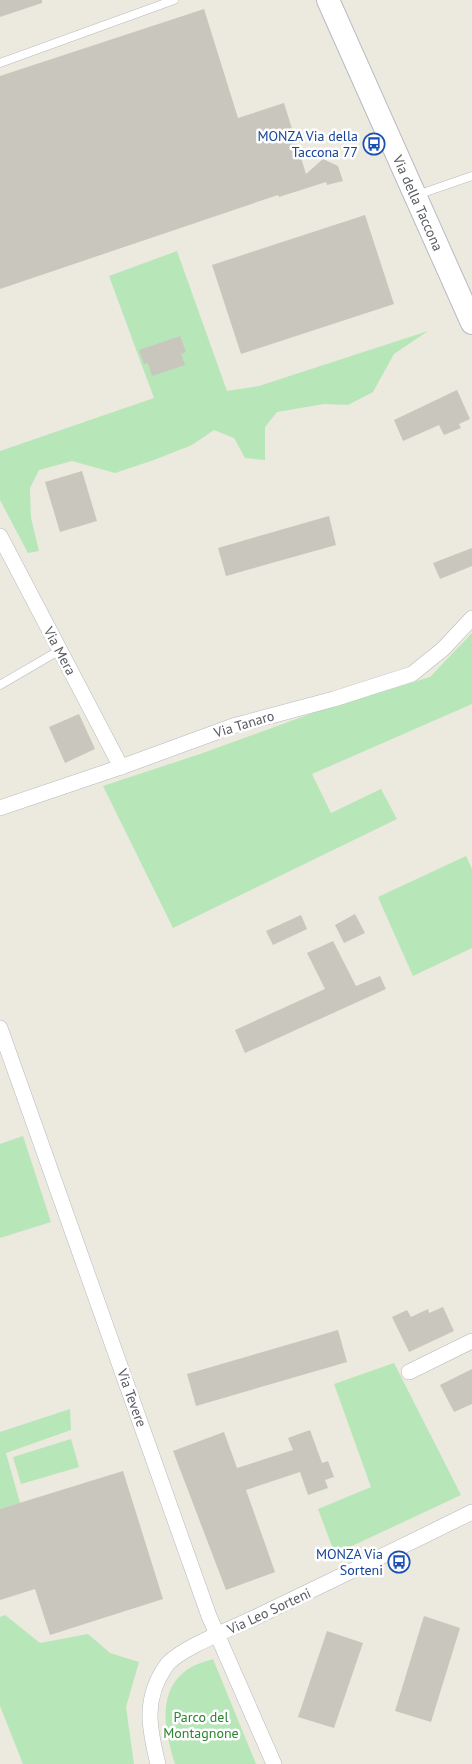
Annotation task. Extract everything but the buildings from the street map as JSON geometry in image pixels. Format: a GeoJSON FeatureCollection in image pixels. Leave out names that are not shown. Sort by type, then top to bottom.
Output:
{"type":"FeatureCollection","features":[{"type":"Feature","properties":{"kind":"main road","name":"Via della Taccona"},"geometry":{"type":"LineString","coordinates":[[328,0],[471,319]]}},
{"type":"Feature","properties":{"kind":"street","name":"Via Mera"},"geometry":{"type":"LineString","coordinates":[[0,536],[121,767]]}},
{"type":"Feature","properties":{"kind":"street","name":"Via Tanaro"},"geometry":{"type":"LineString","coordinates":[[0,808],[233,726],[412,674],[443,649],[472,618]]}},
{"type":"Feature","properties":{"kind":"street","name":"Via Tevere"},"geometry":{"type":"LineString","coordinates":[[0,1028],[217,1635],[274,1764]]}},
{"type":"Feature","properties":{"kind":"street"},"geometry":{"type":"LineString","coordinates":[[409,1372],[472,1341]]}},
{"type":"Feature","properties":{"kind":"street","name":"Via Leo Sorteni"},"geometry":{"type":"LineString","coordinates":[[158,1764],[150,1721],[150,1702],[156,1684],[166,1666],[174,1658],[217,1635],[472,1512]]}},
{"type":"Feature","properties":{"kind":"lane"},"geometry":{"type":"LineString","coordinates":[[0,63],[174,0]]}},
{"type":"Feature","properties":{"kind":"lane"},"geometry":{"type":"LineString","coordinates":[[415,195],[472,176]]}},
{"type":"Feature","properties":{"kind":"lane"},"geometry":{"type":"LineString","coordinates":[[0,685],[60,650]]}},
{"type":"Feature","properties":{"kind":"green space"},"geometry":{"type":"Polygon","coordinates":[[[177,251],[227,391],[259,386],[428,331],[394,354],[373,392],[348,405],[324,404],[277,412],[265,427],[265,460],[245,458],[234,438],[214,430],[192,445],[115,473],[72,461],[39,470],[30,488],[31,518],[39,551],[28,553],[0,500],[0,451],[154,398],[109,276],[177,251]]]}},
{"type":"Feature","properties":{"kind":"green space"},"geometry":{"type":"Polygon","coordinates":[[[472,633],[472,704],[312,774],[331,813],[381,789],[397,819],[173,928],[103,786],[200,754],[313,713],[430,677],[472,633]]]}},
{"type":"Feature","properties":{"kind":"green space"},"geometry":{"type":"Polygon","coordinates":[[[466,856],[472,869],[472,948],[413,976],[378,897],[466,856]]]}},
{"type":"Feature","properties":{"kind":"green space"},"geometry":{"type":"Polygon","coordinates":[[[23,1136],[51,1222],[0,1238],[0,1144],[23,1136]]]}},
{"type":"Feature","properties":{"kind":"green space"},"geometry":{"type":"Polygon","coordinates":[[[394,1363],[461,1495],[335,1554],[318,1509],[371,1487],[334,1384],[394,1363]]]}},
{"type":"Feature","properties":{"kind":"green space"},"geometry":{"type":"Polygon","coordinates":[[[70,1409],[71,1430],[6,1453],[20,1503],[0,1509],[0,1432],[70,1409]]]}},
{"type":"Feature","properties":{"kind":"green space"},"geometry":{"type":"Polygon","coordinates":[[[71,1439],[79,1467],[21,1484],[13,1457],[71,1439]]]}},
{"type":"Feature","properties":{"kind":"green space"},"geometry":{"type":"Polygon","coordinates":[[[5,1615],[40,1643],[88,1634],[110,1653],[139,1662],[126,1707],[134,1764],[23,1764],[0,1706],[0,1617],[5,1615]]]}},
{"type":"Feature","properties":{"kind":"green space","name":"Parco del Montagnone"},"geometry":{"type":"Polygon","coordinates":[[[213,1659],[256,1764],[175,1764],[167,1728],[166,1703],[175,1681],[184,1672],[198,1664],[213,1659]]]}},
{"type":"Feature","properties":{"kind":"place","name":"MONZA Via della Taccona 77"},"geometry":{"type":"Point","coordinates":[374,144]}},
{"type":"Feature","properties":{"kind":"place","name":"MONZA Via Sorteni"},"geometry":{"type":"Point","coordinates":[399,1562]}}]}
